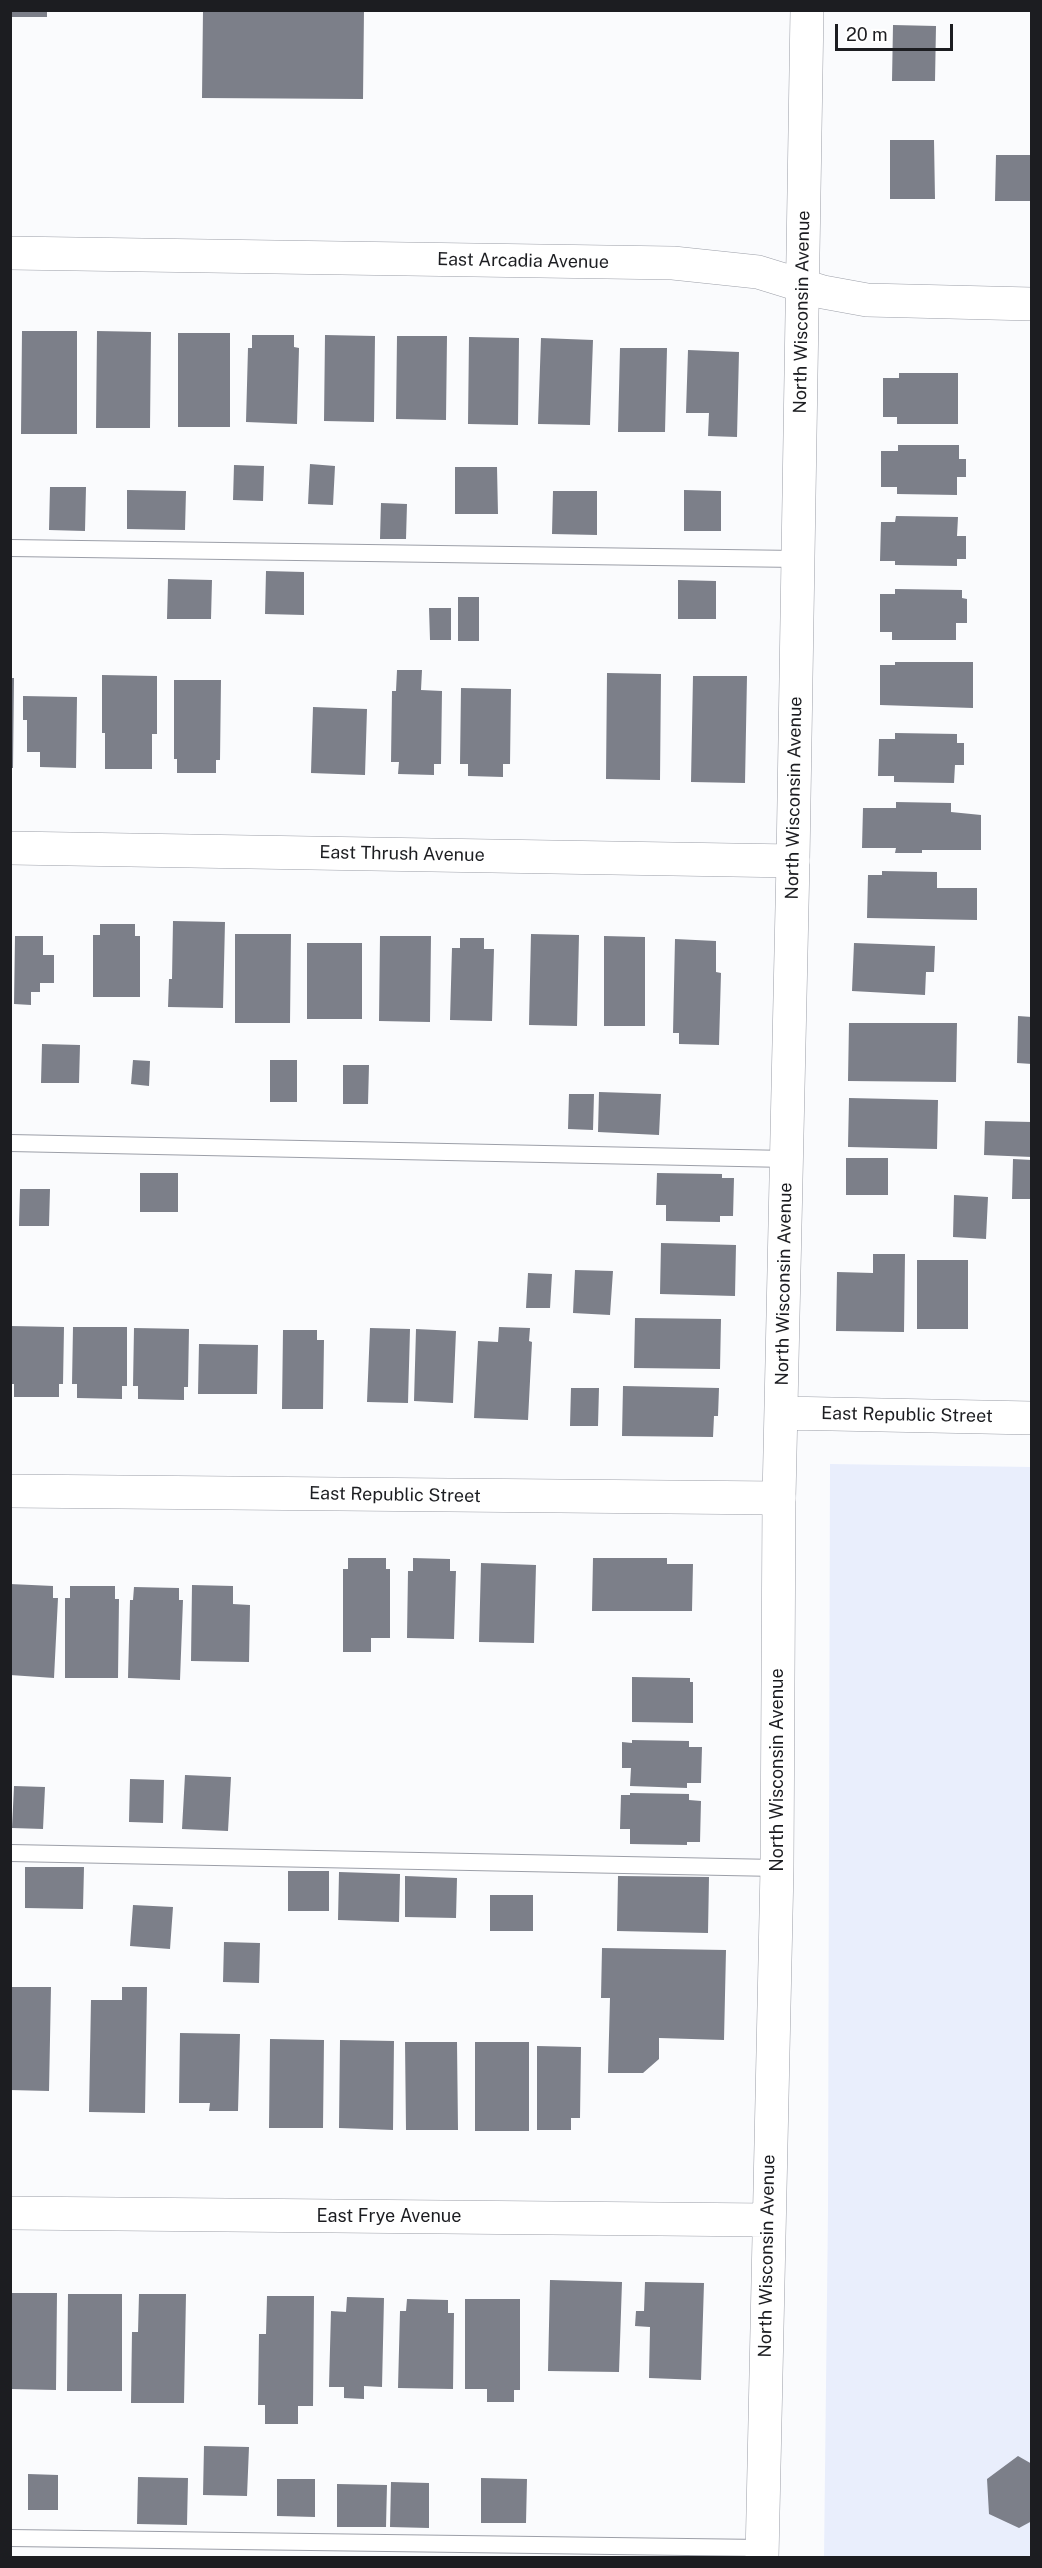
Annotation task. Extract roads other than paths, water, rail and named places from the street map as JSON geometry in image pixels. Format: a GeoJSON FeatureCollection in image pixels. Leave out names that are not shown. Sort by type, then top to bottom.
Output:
{"type":"FeatureCollection","features":[{"type":"Feature","properties":{"kind":"street","name":"North Wisconsin Avenue"},"geometry":{"type":"LineString","coordinates":[[762,2553],[777,1868],[779,1498],[793,861],[807,10]]}},
{"type":"Feature","properties":{"kind":"street","name":"East Arcadia Avenue"},"geometry":{"type":"LineString","coordinates":[[10,253],[673,263],[758,272],[803,286],[867,300],[1032,304]]}},
{"type":"Feature","properties":{"kind":"street","name":"East Thrush Avenue"},"geometry":{"type":"LineString","coordinates":[[10,848],[793,861]]}},
{"type":"Feature","properties":{"kind":"street","name":"East Republic Street"},"geometry":{"type":"LineString","coordinates":[[782,1413],[1032,1418]]}},
{"type":"Feature","properties":{"kind":"street","name":"East Republic Street"},"geometry":{"type":"LineString","coordinates":[[10,1491],[779,1498]]}},
{"type":"Feature","properties":{"kind":"street","name":"East Frye Avenue"},"geometry":{"type":"LineString","coordinates":[[10,2213],[768,2220]]}},
{"type":"Feature","properties":{"kind":"lane"},"geometry":{"type":"LineString","coordinates":[[10,548],[797,559]]}},
{"type":"Feature","properties":{"kind":"lane"},"geometry":{"type":"LineString","coordinates":[[10,1143],[787,1159]]}},
{"type":"Feature","properties":{"kind":"lane"},"geometry":{"type":"LineString","coordinates":[[10,1853],[777,1868]]}},
{"type":"Feature","properties":{"kind":"lane"},"geometry":{"type":"LineString","coordinates":[[10,2538],[762,2553]]}}]}
